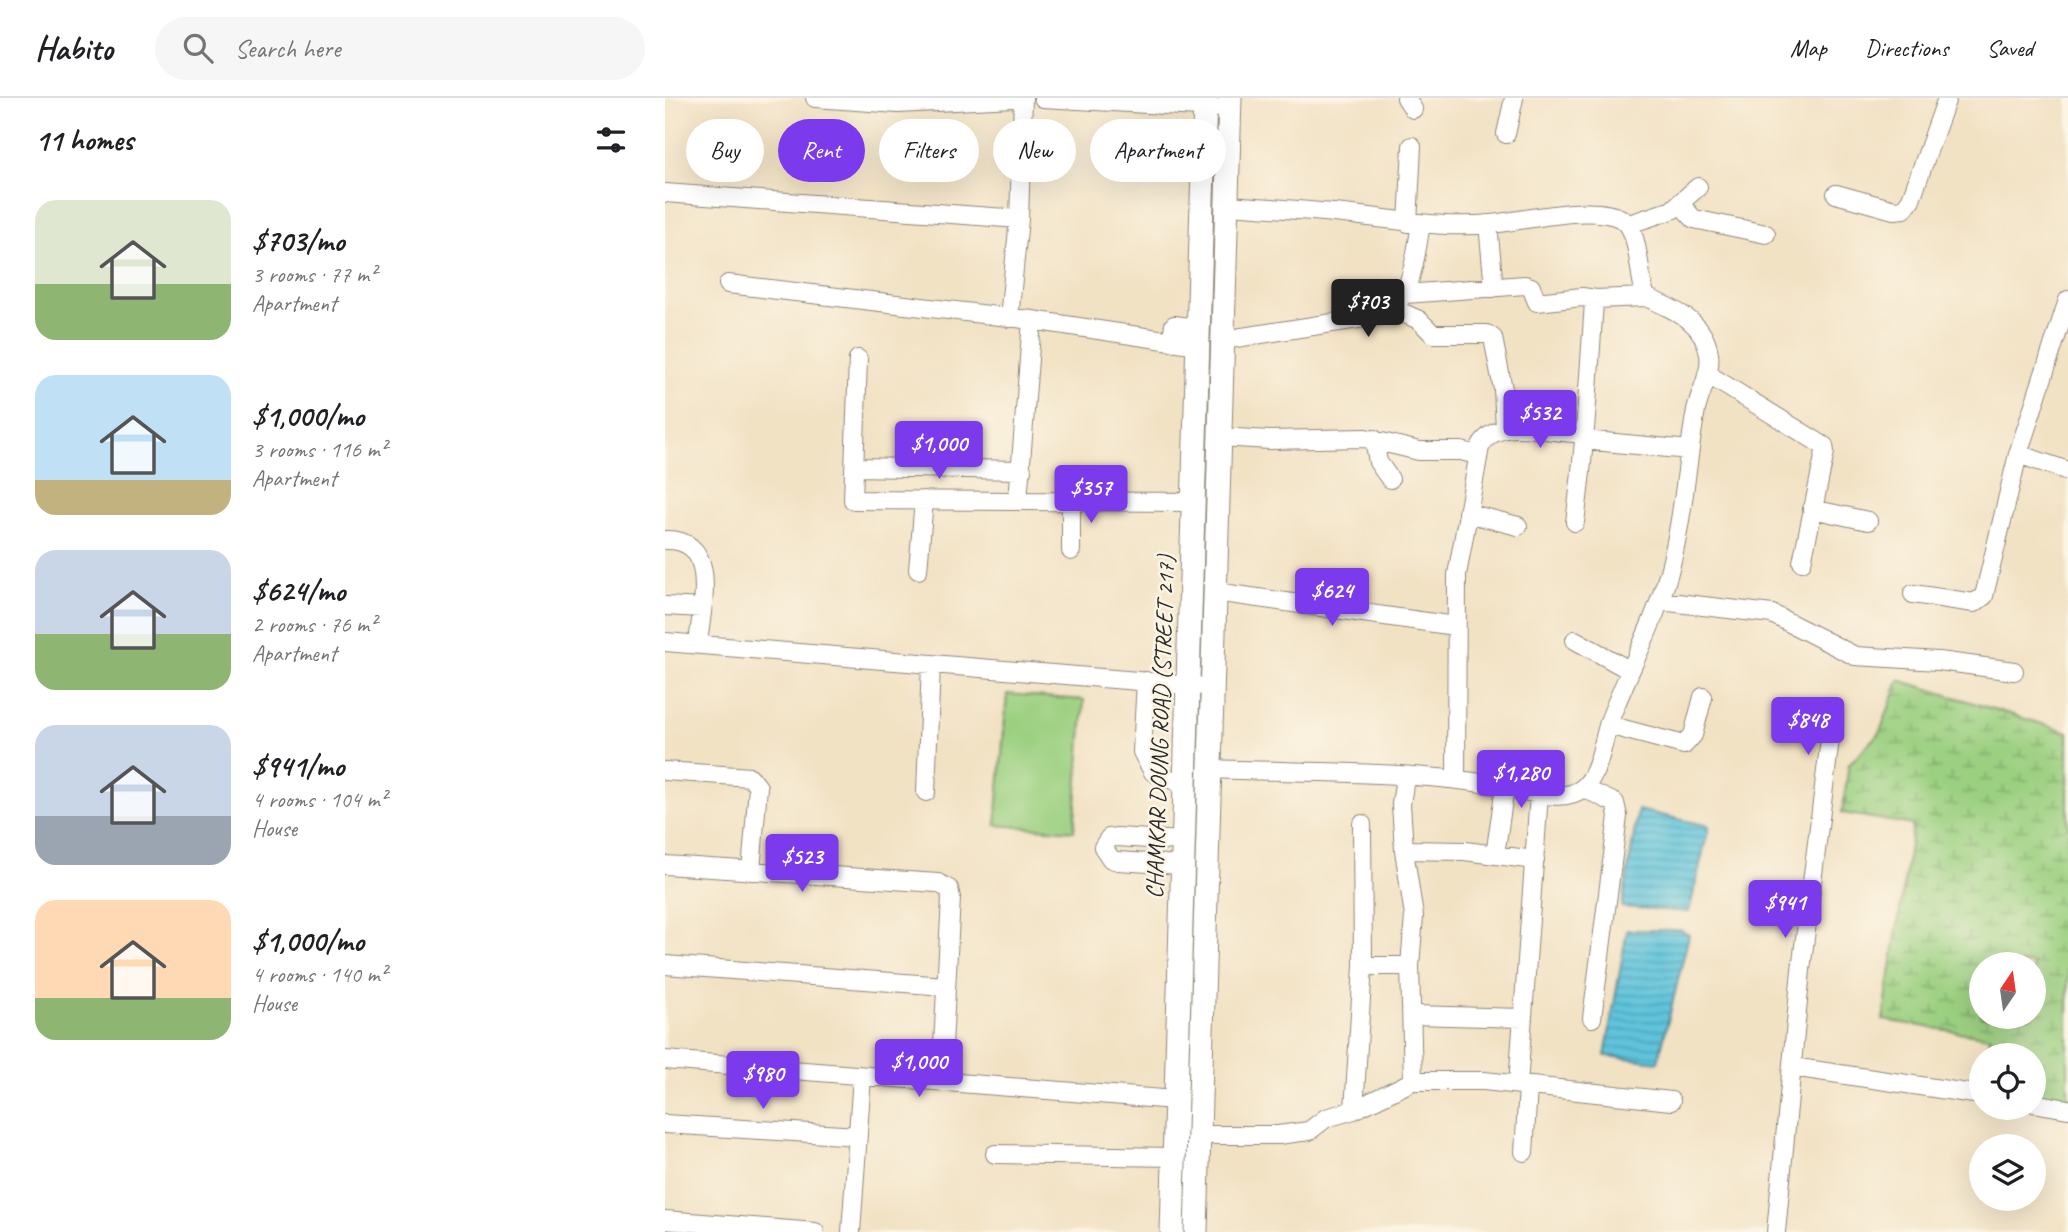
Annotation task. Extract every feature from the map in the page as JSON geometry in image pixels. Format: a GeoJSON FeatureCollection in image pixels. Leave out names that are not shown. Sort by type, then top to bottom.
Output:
{"type":"FeatureCollection","features":[{"type":"Feature","properties":{"kind":"main road","name":"CHAMKAR DOUNG ROAD (STREET 217)"},"geometry":{"type":"LineString","coordinates":[[1172,1232],[1205,102]]}},
{"type":"Feature","properties":{"kind":"main road","name":"CHAMKAR DOUNG ROAD (STREET 217)"},"geometry":{"type":"LineString","coordinates":[[1196,1232],[1230,103]]}},
{"type":"Feature","properties":{"kind":"street"},"geometry":{"type":"LineString","coordinates":[[815,98],[898,104],[1013,98]]}},
{"type":"Feature","properties":{"kind":"street"},"geometry":{"type":"LineString","coordinates":[[1009,318],[1019,219],[1023,98]]}},
{"type":"Feature","properties":{"kind":"street"},"geometry":{"type":"LineString","coordinates":[[1043,98],[1230,103]]}},
{"type":"Feature","properties":{"kind":"street"},"geometry":{"type":"LineString","coordinates":[[1506,134],[1514,98]]}},
{"type":"Feature","properties":{"kind":"street"},"geometry":{"type":"LineString","coordinates":[[1836,194],[1894,210],[1904,209],[1911,199],[1947,98]]}},
{"type":"Feature","properties":{"kind":"street"},"geometry":{"type":"LineString","coordinates":[[1223,340],[1362,321],[1384,315],[1394,309],[1405,294],[1414,223],[1412,146]]}},
{"type":"Feature","properties":{"kind":"street"},"geometry":{"type":"LineString","coordinates":[[1227,205],[1414,223],[1489,224],[1594,213],[1609,214],[1629,224],[1664,214],[1681,205],[1698,187]]}},
{"type":"Feature","properties":{"kind":"street"},"geometry":{"type":"LineString","coordinates":[[665,193],[1019,219]]}},
{"type":"Feature","properties":{"kind":"street"},"geometry":{"type":"LineString","coordinates":[[1681,205],[1694,219],[1766,234]]}},
{"type":"Feature","properties":{"kind":"street"},"geometry":{"type":"LineString","coordinates":[[1489,224],[1494,288]]}},
{"type":"Feature","properties":{"kind":"street"},"geometry":{"type":"LineString","coordinates":[[1629,224],[1646,298]]}},
{"type":"Feature","properties":{"kind":"street"},"geometry":{"type":"LineString","coordinates":[[728,284],[1032,320],[1171,342],[1174,325],[1199,336]]}},
{"type":"Feature","properties":{"kind":"street"},"geometry":{"type":"LineString","coordinates":[[1210,769],[1456,780],[1539,794],[1568,793],[1583,788],[1593,773],[1629,670],[1660,601],[1685,507],[1690,450],[1709,355],[1701,329],[1695,323],[1646,298],[1582,297],[1540,302],[1534,300],[1528,285],[1405,294]]}},
{"type":"Feature","properties":{"kind":"street"},"geometry":{"type":"LineString","coordinates":[[1575,522],[1596,299]]}},
{"type":"Feature","properties":{"kind":"street"},"geometry":{"type":"LineString","coordinates":[[1913,594],[1974,603],[1984,596],[2018,453],[2068,300]]}},
{"type":"Feature","properties":{"kind":"street"},"geometry":{"type":"LineString","coordinates":[[1394,309],[1419,320],[1433,334],[1487,334],[1493,338],[1503,389],[1505,428]]}},
{"type":"Feature","properties":{"kind":"street"},"geometry":{"type":"LineString","coordinates":[[1018,501],[1032,320]]}},
{"type":"Feature","properties":{"kind":"street"},"geometry":{"type":"LineString","coordinates":[[859,359],[853,500],[1193,502]]}},
{"type":"Feature","properties":{"kind":"street"},"geometry":{"type":"LineString","coordinates":[[1707,374],[1820,442],[1825,453],[1802,562]]}},
{"type":"Feature","properties":{"kind":"street"},"geometry":{"type":"LineString","coordinates":[[1456,780],[1457,575],[1477,455],[1484,439],[1492,432],[1505,428],[1690,450]]}},
{"type":"Feature","properties":{"kind":"street"},"geometry":{"type":"LineString","coordinates":[[1220,437],[1270,440],[1374,439],[1419,451],[1461,451],[1477,455]]}},
{"type":"Feature","properties":{"kind":"street"},"geometry":{"type":"LineString","coordinates":[[1374,439],[1378,462],[1389,479]]}},
{"type":"Feature","properties":{"kind":"street"},"geometry":{"type":"LineString","coordinates":[[2018,453],[2068,471]]}},
{"type":"Feature","properties":{"kind":"street"},"geometry":{"type":"LineString","coordinates":[[855,467],[1022,470]]}},
{"type":"Feature","properties":{"kind":"street"},"geometry":{"type":"LineString","coordinates":[[918,570],[923,500]]}},
{"type":"Feature","properties":{"kind":"street"},"geometry":{"type":"LineString","coordinates":[[1072,500],[1072,551]]}},
{"type":"Feature","properties":{"kind":"street"},"geometry":{"type":"LineString","coordinates":[[1812,509],[1868,521]]}},
{"type":"Feature","properties":{"kind":"street"},"geometry":{"type":"LineString","coordinates":[[1467,513],[1518,526]]}},
{"type":"Feature","properties":{"kind":"street"},"geometry":{"type":"LineString","coordinates":[[665,540],[684,541],[694,548],[704,576],[698,645]]}},
{"type":"Feature","properties":{"kind":"street"},"geometry":{"type":"LineString","coordinates":[[1215,592],[1455,626]]}},
{"type":"Feature","properties":{"kind":"street"},"geometry":{"type":"LineString","coordinates":[[1660,601],[1772,614],[1856,656],[1949,662],[2014,671]]}},
{"type":"Feature","properties":{"kind":"street"},"geometry":{"type":"LineString","coordinates":[[665,606],[702,608]]}},
{"type":"Feature","properties":{"kind":"street"},"geometry":{"type":"LineString","coordinates":[[1575,640],[1629,670]]}},
{"type":"Feature","properties":{"kind":"street"},"geometry":{"type":"LineString","coordinates":[[665,642],[1212,687]]}},
{"type":"Feature","properties":{"kind":"street"},"geometry":{"type":"LineString","coordinates":[[926,792],[931,664]]}},
{"type":"Feature","properties":{"kind":"street"},"geometry":{"type":"LineString","coordinates":[[1146,681],[1142,752],[1153,772],[1185,785]]}},
{"type":"Feature","properties":{"kind":"street"},"geometry":{"type":"LineString","coordinates":[[1608,725],[1684,745],[1693,735],[1703,697]]}},
{"type":"Feature","properties":{"kind":"street"},"geometry":{"type":"LineString","coordinates":[[1776,1232],[1801,970],[1830,740]]}},
{"type":"Feature","properties":{"kind":"street"},"geometry":{"type":"LineString","coordinates":[[665,771],[750,777],[758,786],[751,871]]}},
{"type":"Feature","properties":{"kind":"street"},"geometry":{"type":"LineString","coordinates":[[1405,778],[1401,804],[1404,850],[1414,916],[1410,966],[1413,1081]]}},
{"type":"Feature","properties":{"kind":"street"},"geometry":{"type":"LineString","coordinates":[[1495,855],[1505,787]]}},
{"type":"Feature","properties":{"kind":"street"},"geometry":{"type":"LineString","coordinates":[[1583,788],[1615,803],[1618,816],[1592,1018]]}},
{"type":"Feature","properties":{"kind":"street"},"geometry":{"type":"LineString","coordinates":[[1524,1152],[1523,1018],[1539,794]]}},
{"type":"Feature","properties":{"kind":"street"},"geometry":{"type":"LineString","coordinates":[[1354,1110],[1363,966],[1362,824]]}},
{"type":"Feature","properties":{"kind":"street"},"geometry":{"type":"LineString","coordinates":[[1181,865],[1118,861],[1111,859],[1103,847],[1109,838],[1117,837],[1182,841]]}},
{"type":"Feature","properties":{"kind":"street"},"geometry":{"type":"LineString","coordinates":[[1404,850],[1465,851],[1535,860]]}},
{"type":"Feature","properties":{"kind":"street"},"geometry":{"type":"LineString","coordinates":[[665,865],[938,883],[949,889],[951,898],[941,1082]]}},
{"type":"Feature","properties":{"kind":"street"},"geometry":{"type":"LineString","coordinates":[[665,965],[945,986]]}},
{"type":"Feature","properties":{"kind":"street"},"geometry":{"type":"LineString","coordinates":[[1363,966],[1410,966]]}},
{"type":"Feature","properties":{"kind":"street"},"geometry":{"type":"LineString","coordinates":[[1413,1015],[1523,1018]]}},
{"type":"Feature","properties":{"kind":"street"},"geometry":{"type":"LineString","coordinates":[[665,1060],[1175,1100]]}},
{"type":"Feature","properties":{"kind":"street"},"geometry":{"type":"LineString","coordinates":[[1792,1068],[1969,1093]]}},
{"type":"Feature","properties":{"kind":"street"},"geometry":{"type":"LineString","coordinates":[[851,1232],[862,1076]]}},
{"type":"Feature","properties":{"kind":"street"},"geometry":{"type":"LineString","coordinates":[[1199,1135],[1278,1135],[1309,1131],[1326,1118],[1354,1110],[1413,1081],[1455,1079],[1671,1101]]}},
{"type":"Feature","properties":{"kind":"street"},"geometry":{"type":"LineString","coordinates":[[2046,1105],[2068,1109]]}},
{"type":"Feature","properties":{"kind":"street"},"geometry":{"type":"LineString","coordinates":[[665,1124],[858,1136]]}},
{"type":"Feature","properties":{"kind":"street"},"geometry":{"type":"LineString","coordinates":[[995,1154],[1174,1157]]}},
{"type":"Feature","properties":{"kind":"street"},"geometry":{"type":"LineString","coordinates":[[665,1220],[815,1232]]}},
{"type":"Feature","properties":{"kind":"green space"},"geometry":{"type":"Polygon","coordinates":[[[1899,680],[2068,732],[2068,1101],[2046,1097],[2046,1043],[1989,1043],[1990,1037],[1883,1020],[1913,825],[1842,813],[1849,764],[1880,732],[1899,680]]]}},
{"type":"Feature","properties":{"kind":"green space"},"geometry":{"type":"Polygon","coordinates":[[[1007,694],[1084,700],[1074,831],[996,825],[1007,694]]]}},
{"type":"Feature","properties":{"kind":"water"},"geometry":{"type":"Polygon","coordinates":[[[1638,810],[1709,826],[1689,912],[1622,907],[1638,810]]]}},
{"type":"Feature","properties":{"kind":"water"},"geometry":{"type":"Polygon","coordinates":[[[1627,930],[1680,930],[1689,935],[1658,1062],[1605,1056],[1627,930]]]}}]}
